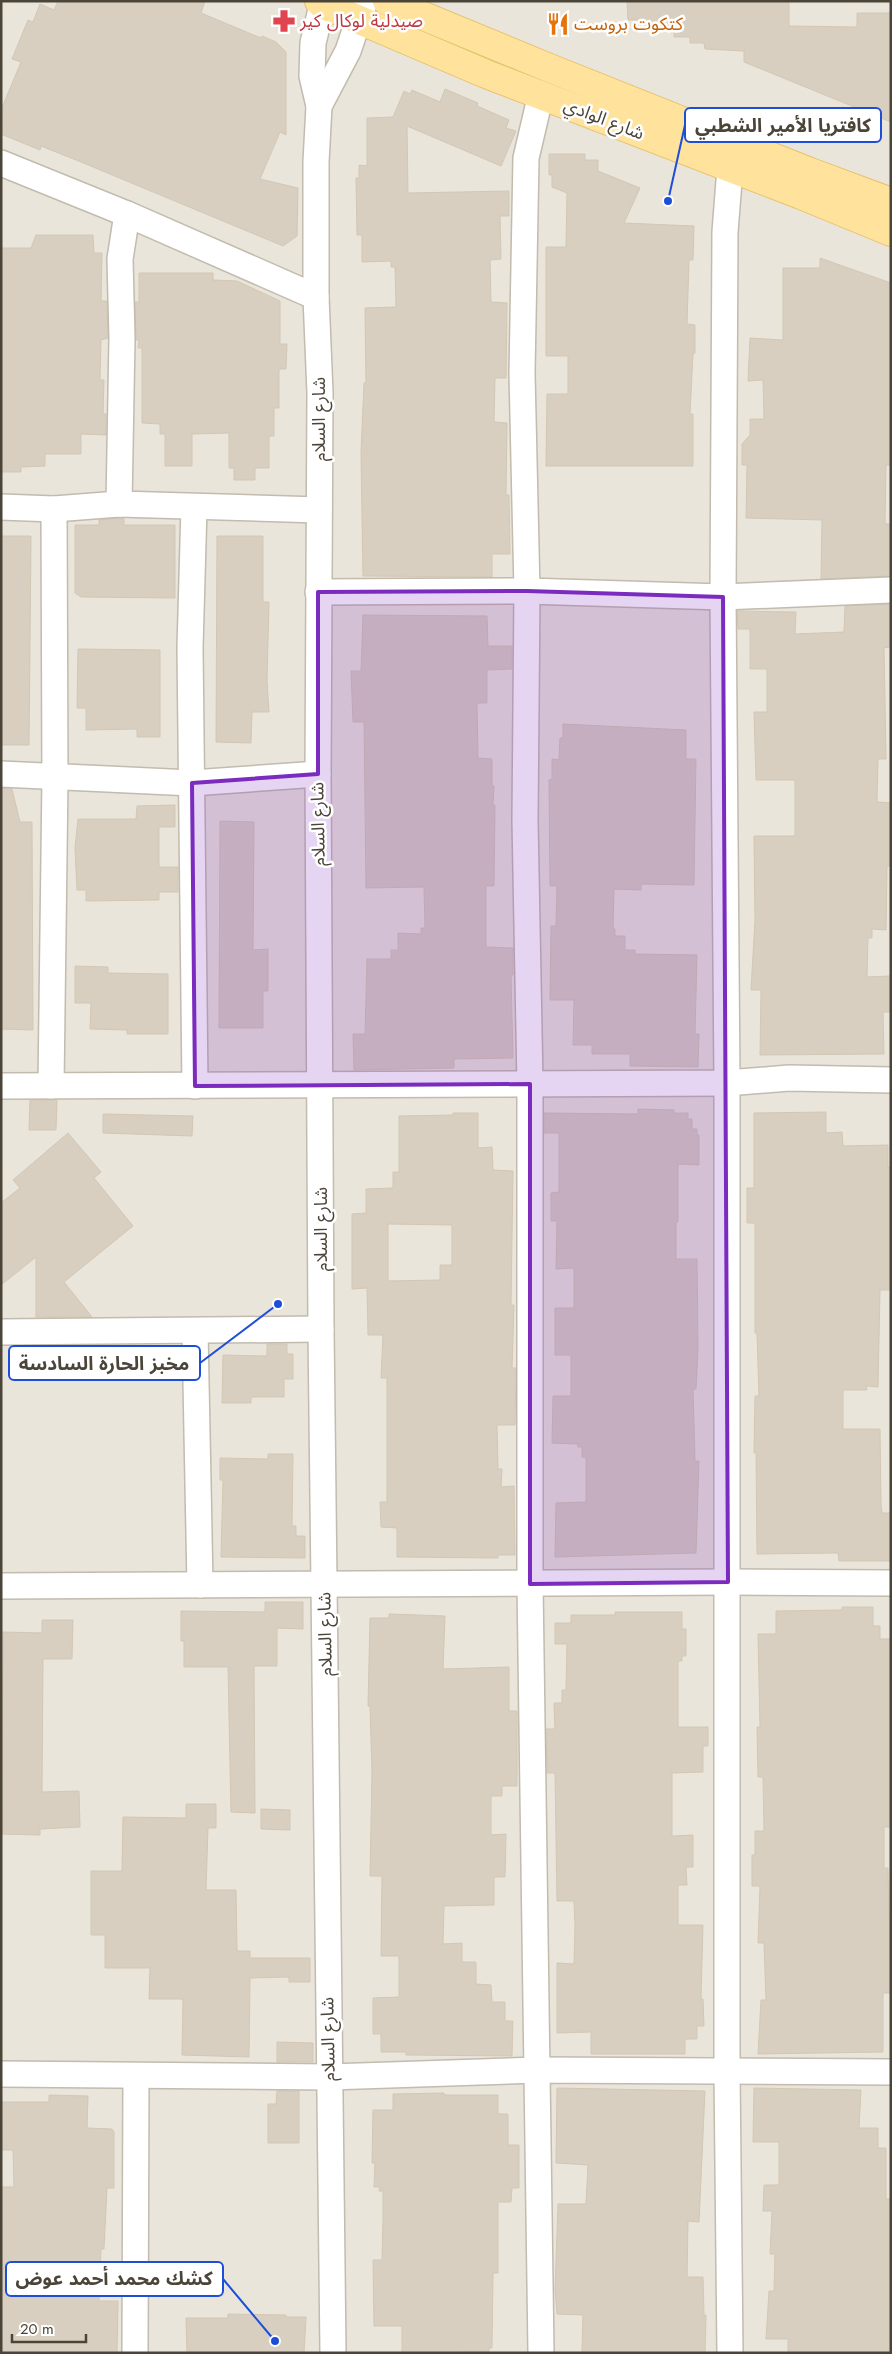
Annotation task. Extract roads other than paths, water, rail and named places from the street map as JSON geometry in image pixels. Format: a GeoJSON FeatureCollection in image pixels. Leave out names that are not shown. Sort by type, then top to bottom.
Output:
{"type":"FeatureCollection","features":[{"type":"Feature","properties":{"kind":"main road","name":"شارع الوادي"},"geometry":{"type":"LineString","coordinates":[[387,1],[546,67],[810,172],[891,202]]}},
{"type":"Feature","properties":{"kind":"main road","name":"شارع الوادي"},"geometry":{"type":"LineString","coordinates":[[321,2],[362,11],[541,94],[837,209],[891,232]]}},
{"type":"Feature","properties":{"kind":"street","name":"شارع السلام"},"geometry":{"type":"LineString","coordinates":[[321,2],[313,43],[312,76],[319,106],[316,162],[316,297],[320,393],[318,774],[321,1328],[333,2353]]}},
{"type":"Feature","properties":{"kind":"street","name":"شارع السلام"},"geometry":{"type":"LineString","coordinates":[[319,106],[348,51],[362,11]]}},
{"type":"Feature","properties":{"kind":"street"},"geometry":{"type":"LineString","coordinates":[[541,94],[526,158],[522,373],[527,591],[525,820],[530,1084],[530,1584],[541,2353]]}},
{"type":"Feature","properties":{"kind":"street"},"geometry":{"type":"LineString","coordinates":[[1,163],[127,214],[316,297]]}},
{"type":"Feature","properties":{"kind":"street"},"geometry":{"type":"LineString","coordinates":[[730,168],[725,232],[722,597],[727,1083],[727,2072],[730,2353]]}},
{"type":"Feature","properties":{"kind":"street"},"geometry":{"type":"LineString","coordinates":[[119,504],[122,338],[120,260],[127,214]]}},
{"type":"Feature","properties":{"kind":"street"},"geometry":{"type":"LineString","coordinates":[[1,507],[54,509],[119,504],[319,510]]}},
{"type":"Feature","properties":{"kind":"street"},"geometry":{"type":"LineString","coordinates":[[194,507],[190,648],[195,1086]]}},
{"type":"Feature","properties":{"kind":"street"},"geometry":{"type":"LineString","coordinates":[[51,1086],[54,509]]}},
{"type":"Feature","properties":{"kind":"street"},"geometry":{"type":"LineString","coordinates":[[318,592],[527,591],[722,597],[891,590]]}},
{"type":"Feature","properties":{"kind":"street"},"geometry":{"type":"LineString","coordinates":[[1,774],[54,778],[192,783],[318,774]]}},
{"type":"Feature","properties":{"kind":"street"},"geometry":{"type":"LineString","coordinates":[[1,1086],[727,1083],[788,1078],[891,1080]]}},
{"type":"Feature","properties":{"kind":"street"},"geometry":{"type":"LineString","coordinates":[[1,1332],[195,1332],[321,1328]]}},
{"type":"Feature","properties":{"kind":"street"},"geometry":{"type":"LineString","coordinates":[[195,1332],[200,1585]]}},
{"type":"Feature","properties":{"kind":"street"},"geometry":{"type":"LineString","coordinates":[[1,1586],[728,1582],[891,1583]]}},
{"type":"Feature","properties":{"kind":"street"},"geometry":{"type":"LineString","coordinates":[[1,2074],[329,2077],[537,2070],[891,2072]]}},
{"type":"Feature","properties":{"kind":"street"},"geometry":{"type":"LineString","coordinates":[[135,2353],[136,2076]]}},
{"type":"Feature","properties":{"kind":"place","name":"صيدلية لوكال كير"},"geometry":{"type":"Point","coordinates":[284,21]}},
{"type":"Feature","properties":{"kind":"place","name":"كتكوت بروست"},"geometry":{"type":"Point","coordinates":[558,24]}},
{"type":"Feature","properties":{"kind":"place","name":"كافتريا الأمير الشطبي"},"geometry":{"type":"Point","coordinates":[668,201]}},
{"type":"Feature","properties":{"kind":"place","name":"مخبز الحارة السادسة"},"geometry":{"type":"Point","coordinates":[278,1304]}},
{"type":"Feature","properties":{"kind":"place","name":"كشك محمد أحمد عوض"},"geometry":{"type":"Point","coordinates":[275,2341]}}]}
